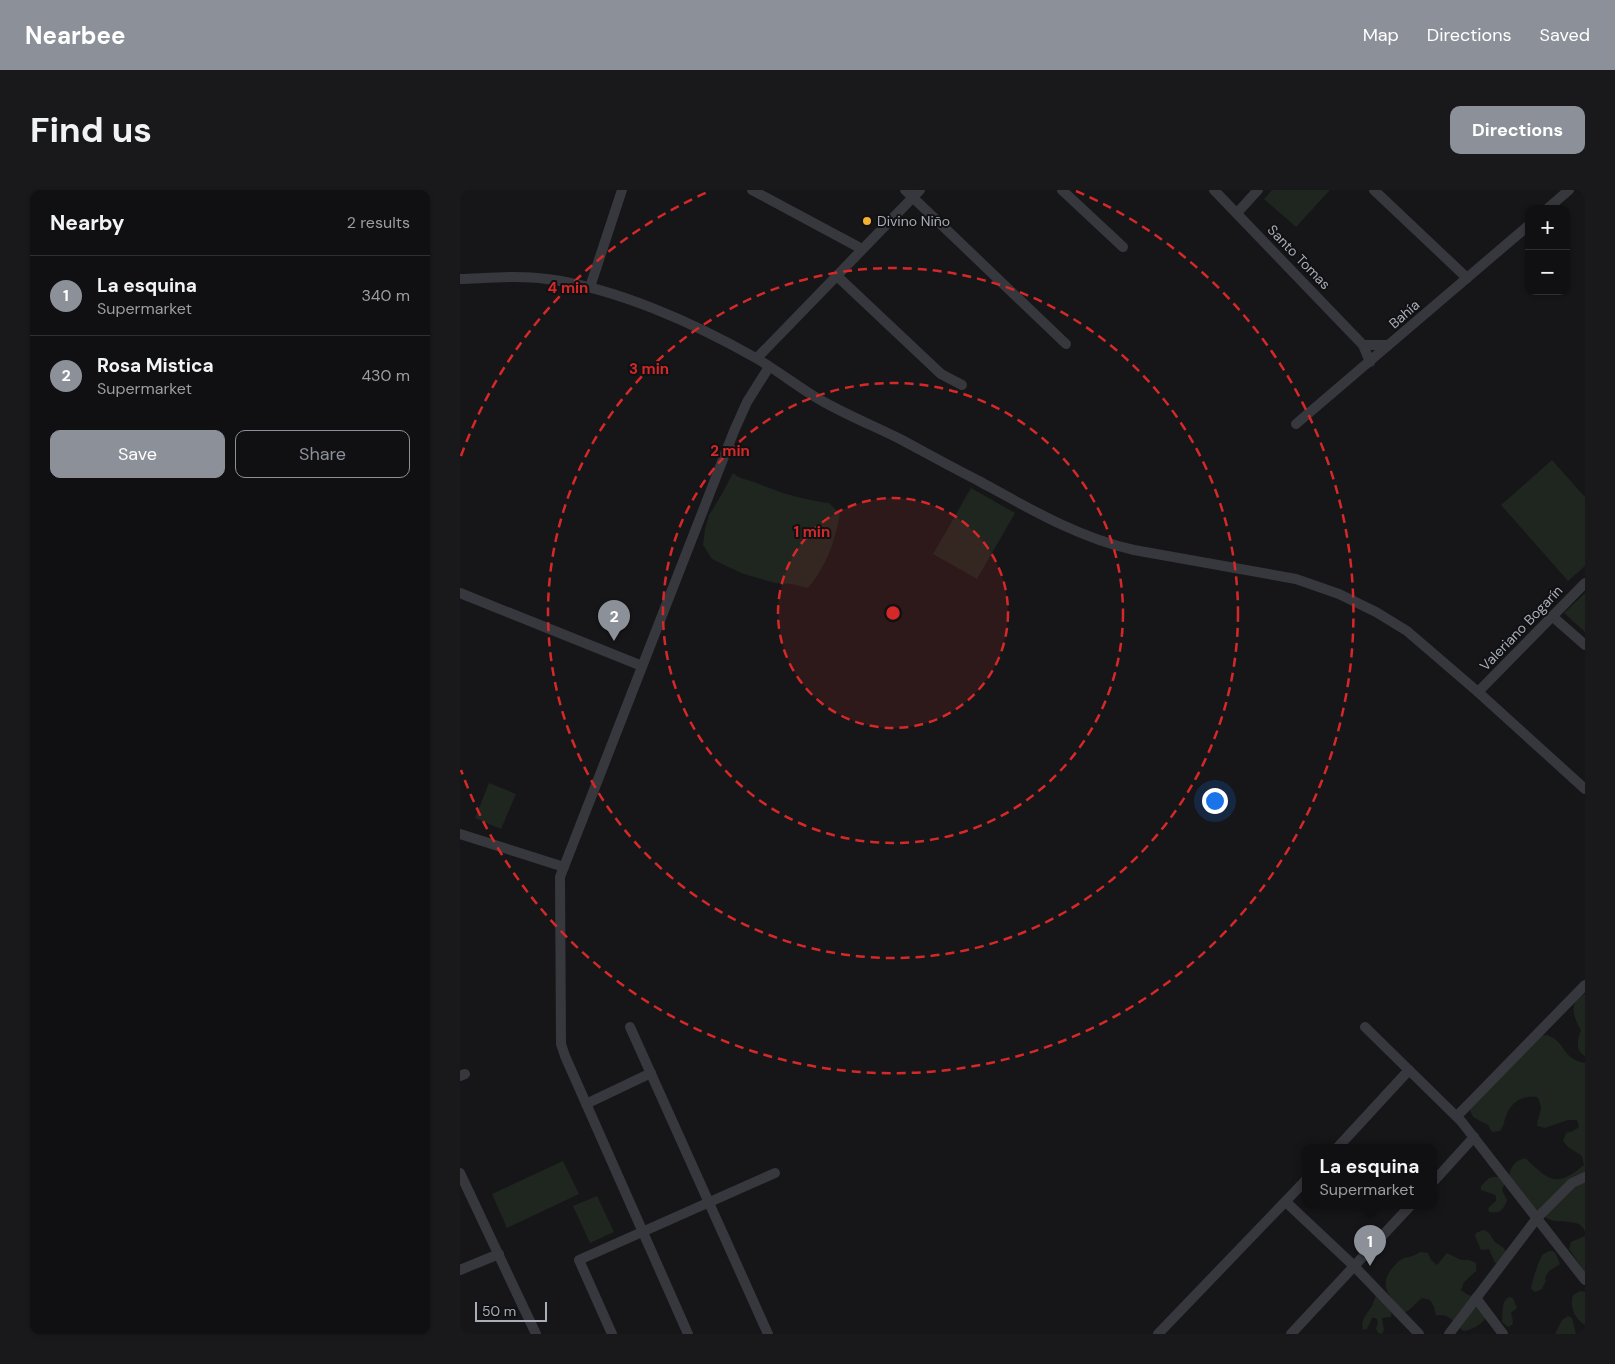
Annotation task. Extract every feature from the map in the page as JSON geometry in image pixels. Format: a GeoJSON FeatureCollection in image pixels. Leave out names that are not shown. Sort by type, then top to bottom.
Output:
{"type":"FeatureCollection","features":[{"type":"Feature","properties":{"kind":"street"},"geometry":{"type":"LineString","coordinates":[[590,287],[622,190]]}},
{"type":"Feature","properties":{"kind":"street"},"geometry":{"type":"LineString","coordinates":[[752,190],[862,249]]}},
{"type":"Feature","properties":{"kind":"street"},"geometry":{"type":"LineString","coordinates":[[1062,190],[1122,247]]}},
{"type":"Feature","properties":{"kind":"street","name":"Santo Tomas"},"geometry":{"type":"LineString","coordinates":[[1214,190],[1363,345],[1370,362]]}},
{"type":"Feature","properties":{"kind":"street"},"geometry":{"type":"LineString","coordinates":[[1237,213],[1258,190]]}},
{"type":"Feature","properties":{"kind":"street"},"geometry":{"type":"LineString","coordinates":[[1374,190],[1467,278]]}},
{"type":"Feature","properties":{"kind":"street"},"geometry":{"type":"LineString","coordinates":[[1552,205],[1569,190]]}},
{"type":"Feature","properties":{"kind":"street"},"geometry":{"type":"LineString","coordinates":[[757,358],[837,276],[913,192],[1066,344]]}},
{"type":"Feature","properties":{"kind":"street","name":"Bahía"},"geometry":{"type":"LineString","coordinates":[[1296,424],[1525,228]]}},
{"type":"Feature","properties":{"kind":"street"},"geometry":{"type":"LineString","coordinates":[[837,276],[941,374],[962,385]]}},
{"type":"Feature","properties":{"kind":"street"},"geometry":{"type":"LineString","coordinates":[[460,279],[528,277],[548,279],[590,287],[672,316],[710,333],[757,358],[825,403],[901,440],[1045,516],[1100,541],[1134,550],[1296,579],[1354,601],[1407,631],[1478,692],[1585,790]]}},
{"type":"Feature","properties":{"kind":"street"},"geometry":{"type":"LineString","coordinates":[[1363,345],[1388,345]]}},
{"type":"Feature","properties":{"kind":"street"},"geometry":{"type":"LineString","coordinates":[[688,1334],[564,1056],[561,1044],[560,877],[734,431],[747,402],[769,367]]}},
{"type":"Feature","properties":{"kind":"street","name":"Valeriano Bogarín"},"geometry":{"type":"LineString","coordinates":[[1478,692],[1585,584]]}},
{"type":"Feature","properties":{"kind":"street"},"geometry":{"type":"LineString","coordinates":[[460,593],[642,666]]}},
{"type":"Feature","properties":{"kind":"street"},"geometry":{"type":"LineString","coordinates":[[1552,616],[1585,645]]}},
{"type":"Feature","properties":{"kind":"street"},"geometry":{"type":"LineString","coordinates":[[460,834],[564,867]]}},
{"type":"Feature","properties":{"kind":"street"},"geometry":{"type":"LineString","coordinates":[[1457,1116],[1585,985]]}},
{"type":"Feature","properties":{"kind":"street"},"geometry":{"type":"LineString","coordinates":[[630,1027],[768,1334]]}},
{"type":"Feature","properties":{"kind":"street"},"geometry":{"type":"LineString","coordinates":[[1365,1027],[1457,1116],[1585,1280]]}},
{"type":"Feature","properties":{"kind":"street"},"geometry":{"type":"LineString","coordinates":[[1341,1144],[1409,1070]]}},
{"type":"Feature","properties":{"kind":"street"},"geometry":{"type":"LineString","coordinates":[[586,1104],[651,1073]]}},
{"type":"Feature","properties":{"kind":"street"},"geometry":{"type":"LineString","coordinates":[[1437,1178],[1474,1138]]}},
{"type":"Feature","properties":{"kind":"street"},"geometry":{"type":"LineString","coordinates":[[460,1173],[536,1334]]}},
{"type":"Feature","properties":{"kind":"street"},"geometry":{"type":"LineString","coordinates":[[612,1334],[579,1260],[775,1174]]}},
{"type":"Feature","properties":{"kind":"street"},"geometry":{"type":"LineString","coordinates":[[1449,1334],[1537,1218],[1572,1183],[1585,1177]]}},
{"type":"Feature","properties":{"kind":"street"},"geometry":{"type":"LineString","coordinates":[[1158,1334],[1302,1184]]}},
{"type":"Feature","properties":{"kind":"street"},"geometry":{"type":"LineString","coordinates":[[1286,1202],[1354,1266],[1419,1334]]}},
{"type":"Feature","properties":{"kind":"street"},"geometry":{"type":"LineString","coordinates":[[1291,1334],[1407,1209]]}},
{"type":"Feature","properties":{"kind":"street"},"geometry":{"type":"LineString","coordinates":[[460,1270],[499,1254]]}},
{"type":"Feature","properties":{"kind":"street"},"geometry":{"type":"LineString","coordinates":[[1476,1298],[1503,1334]]}},
{"type":"Feature","properties":{"kind":"shaded area"},"geometry":{"type":"Polygon","coordinates":[[[1272,190],[1330,190],[1296,227],[1264,199],[1272,190]]]}},
{"type":"Feature","properties":{"kind":"shaded area"},"geometry":{"type":"Polygon","coordinates":[[[1552,460],[1585,497],[1585,566],[1568,581],[1501,505],[1552,460]]]}},
{"type":"Feature","properties":{"kind":"shaded area"},"geometry":{"type":"Polygon","coordinates":[[[733,473],[740,478],[781,492],[829,503],[840,514],[829,554],[820,572],[808,588],[775,583],[741,573],[712,559],[703,545],[705,529],[709,515],[733,473]]]}},
{"type":"Feature","properties":{"kind":"shaded area"},"geometry":{"type":"Polygon","coordinates":[[[971,488],[1015,513],[977,579],[933,554],[971,488]]]}},
{"type":"Feature","properties":{"kind":"shaded area"},"geometry":{"type":"Polygon","coordinates":[[[1585,593],[1585,632],[1564,613],[1585,593]]]}},
{"type":"Feature","properties":{"kind":"shaded area"},"geometry":{"type":"Polygon","coordinates":[[[489,783],[516,794],[501,829],[475,818],[489,783]]]}},
{"type":"Feature","properties":{"kind":"shaded area"},"geometry":{"type":"Polygon","coordinates":[[[1585,994],[1585,1056],[1578,1048],[1581,1030],[1574,1015],[1574,1005],[1585,994]]]}},
{"type":"Feature","properties":{"kind":"shaded area"},"geometry":{"type":"Polygon","coordinates":[[[1547,1035],[1558,1042],[1572,1058],[1585,1063],[1585,1232],[1579,1224],[1555,1221],[1545,1217],[1528,1200],[1509,1175],[1514,1164],[1525,1158],[1540,1172],[1553,1179],[1566,1177],[1584,1165],[1582,1156],[1568,1147],[1563,1141],[1566,1133],[1579,1127],[1577,1120],[1568,1120],[1545,1128],[1537,1126],[1541,1105],[1537,1097],[1527,1097],[1514,1103],[1508,1111],[1500,1131],[1492,1132],[1488,1125],[1473,1117],[1470,1110],[1477,1096],[1539,1036],[1547,1035]]]}},
{"type":"Feature","properties":{"kind":"shaded area"},"geometry":{"type":"Polygon","coordinates":[[[563,1161],[579,1194],[507,1228],[492,1194],[563,1161]]]}},
{"type":"Feature","properties":{"kind":"shaded area"},"geometry":{"type":"Polygon","coordinates":[[[1501,1177],[1505,1182],[1502,1190],[1507,1200],[1501,1211],[1489,1212],[1488,1208],[1496,1201],[1496,1196],[1481,1190],[1481,1186],[1489,1178],[1501,1177]]]}},
{"type":"Feature","properties":{"kind":"shaded area"},"geometry":{"type":"Polygon","coordinates":[[[597,1196],[614,1232],[590,1243],[573,1206],[597,1196]]]}},
{"type":"Feature","properties":{"kind":"shaded area"},"geometry":{"type":"Polygon","coordinates":[[[1483,1230],[1489,1233],[1495,1242],[1505,1249],[1506,1254],[1499,1263],[1495,1263],[1489,1249],[1481,1250],[1475,1236],[1476,1233],[1483,1230]]]}},
{"type":"Feature","properties":{"kind":"shaded area"},"geometry":{"type":"Polygon","coordinates":[[[1585,1236],[1585,1272],[1569,1249],[1571,1242],[1585,1236]]]}},
{"type":"Feature","properties":{"kind":"shaded area"},"geometry":{"type":"Polygon","coordinates":[[[1553,1251],[1556,1254],[1560,1264],[1549,1271],[1542,1289],[1535,1292],[1531,1289],[1535,1272],[1542,1255],[1553,1251]]]}},
{"type":"Feature","properties":{"kind":"shaded area"},"geometry":{"type":"Polygon","coordinates":[[[1420,1252],[1428,1253],[1431,1260],[1437,1265],[1447,1253],[1461,1260],[1469,1260],[1476,1263],[1476,1271],[1464,1282],[1461,1290],[1481,1300],[1488,1306],[1490,1312],[1485,1319],[1472,1329],[1464,1331],[1446,1316],[1436,1315],[1430,1300],[1422,1298],[1404,1313],[1388,1294],[1386,1282],[1392,1269],[1399,1261],[1420,1252]]]}},
{"type":"Feature","properties":{"kind":"shaded area"},"geometry":{"type":"Polygon","coordinates":[[[1580,1291],[1585,1292],[1585,1325],[1576,1316],[1572,1308],[1573,1295],[1580,1291]]]}},
{"type":"Feature","properties":{"kind":"shaded area"},"geometry":{"type":"Polygon","coordinates":[[[1377,1294],[1392,1309],[1391,1317],[1382,1318],[1384,1330],[1382,1334],[1378,1333],[1376,1329],[1378,1322],[1376,1318],[1372,1318],[1367,1329],[1363,1330],[1362,1326],[1377,1294]]]}},
{"type":"Feature","properties":{"kind":"shaded area"},"geometry":{"type":"Polygon","coordinates":[[[1509,1297],[1513,1298],[1517,1308],[1511,1313],[1513,1321],[1512,1325],[1508,1327],[1502,1322],[1504,1304],[1509,1297]]]}},
{"type":"Feature","properties":{"kind":"shaded area"},"geometry":{"type":"Polygon","coordinates":[[[1568,1316],[1572,1318],[1576,1334],[1555,1334],[1562,1320],[1568,1316]]]}},
{"type":"Feature","properties":{"kind":"place","name":"Divino Niño"},"geometry":{"type":"Point","coordinates":[867,221]}},
{"type":"Feature","properties":{"kind":"place","name":"Rosa Mistica"},"geometry":{"type":"Point","coordinates":[614,641]}},
{"type":"Feature","properties":{"kind":"place","name":"La esquina"},"geometry":{"type":"Point","coordinates":[1370,1266]}}]}
